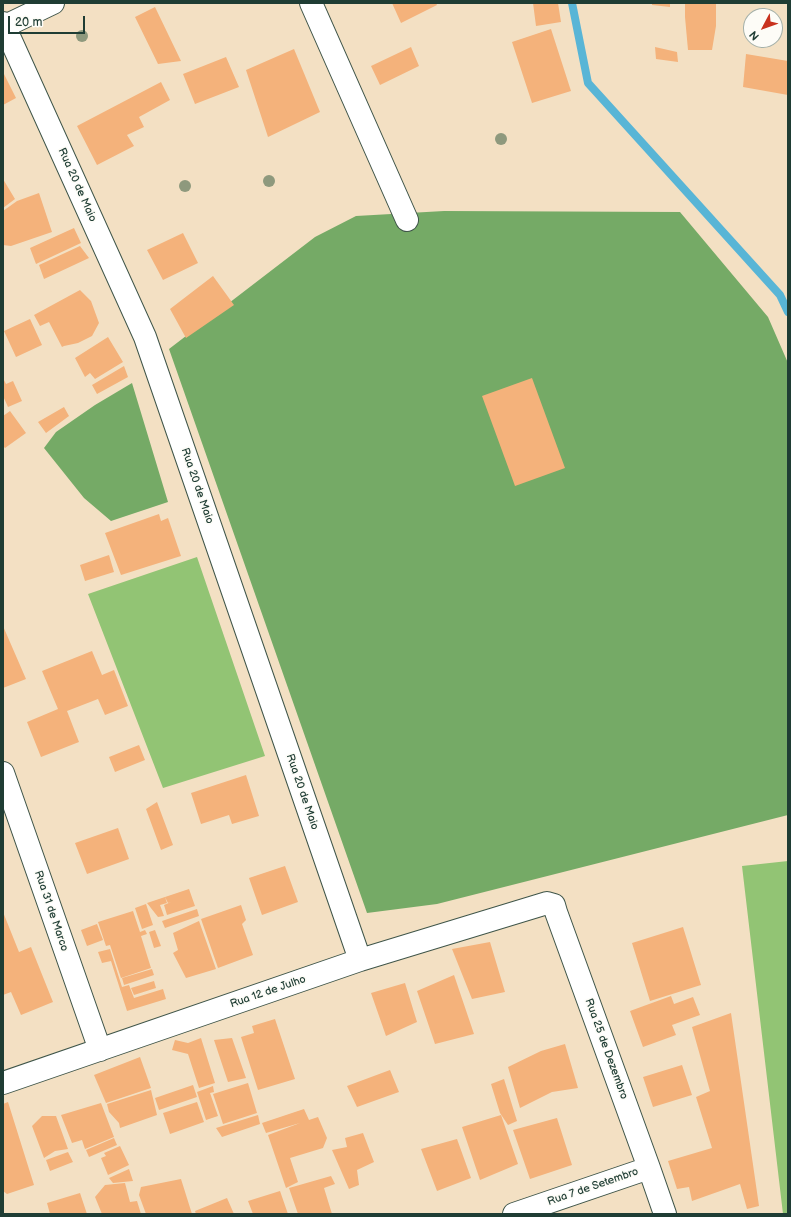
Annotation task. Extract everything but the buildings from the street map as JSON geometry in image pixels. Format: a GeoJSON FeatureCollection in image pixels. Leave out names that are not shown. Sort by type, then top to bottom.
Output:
{"type":"FeatureCollection","features":[{"type":"Feature","properties":{"kind":"street"},"geometry":{"type":"LineString","coordinates":[[3,26],[53,3]]}},
{"type":"Feature","properties":{"kind":"street"},"geometry":{"type":"LineString","coordinates":[[311,3],[406,220]]}},
{"type":"Feature","properties":{"kind":"street","name":"Rua 20 de Maio"},"geometry":{"type":"LineString","coordinates":[[3,26],[145,337],[360,960]]}},
{"type":"Feature","properties":{"kind":"street","name":"Rua 31 de Marco"},"geometry":{"type":"LineString","coordinates":[[3,773],[100,1050]]}},
{"type":"Feature","properties":{"kind":"street","name":"Rua 25 de Dezembro"},"geometry":{"type":"LineString","coordinates":[[534,907],[547,903],[554,905],[665,1214]]}},
{"type":"Feature","properties":{"kind":"street","name":"Rua 12 de Julho"},"geometry":{"type":"LineString","coordinates":[[3,1082],[360,960],[534,907]]}},
{"type":"Feature","properties":{"kind":"street","name":"Rua 7 de Setembro"},"geometry":{"type":"LineString","coordinates":[[514,1214],[649,1168]]}},
{"type":"Feature","properties":{"kind":"green space"},"geometry":{"type":"Polygon","coordinates":[[[444,211],[680,212],[768,317],[788,363],[788,815],[437,904],[367,913],[169,349],[315,237],[356,216],[444,211]]]}},
{"type":"Feature","properties":{"kind":"green space"},"geometry":{"type":"Polygon","coordinates":[[[132,383],[168,502],[111,521],[84,498],[44,448],[56,432],[95,405],[132,383]]]}},
{"type":"Feature","properties":{"kind":"green space"},"geometry":{"type":"Polygon","coordinates":[[[197,557],[265,756],[163,788],[88,594],[197,557]]]}},
{"type":"Feature","properties":{"kind":"green space"},"geometry":{"type":"Polygon","coordinates":[[[788,861],[788,1214],[783,1214],[742,866],[788,861]]]}},
{"type":"Feature","properties":{"kind":"waterway"},"geometry":{"type":"LineString","coordinates":[[572,3],[588,83],[780,295],[788,312]]}}]}
